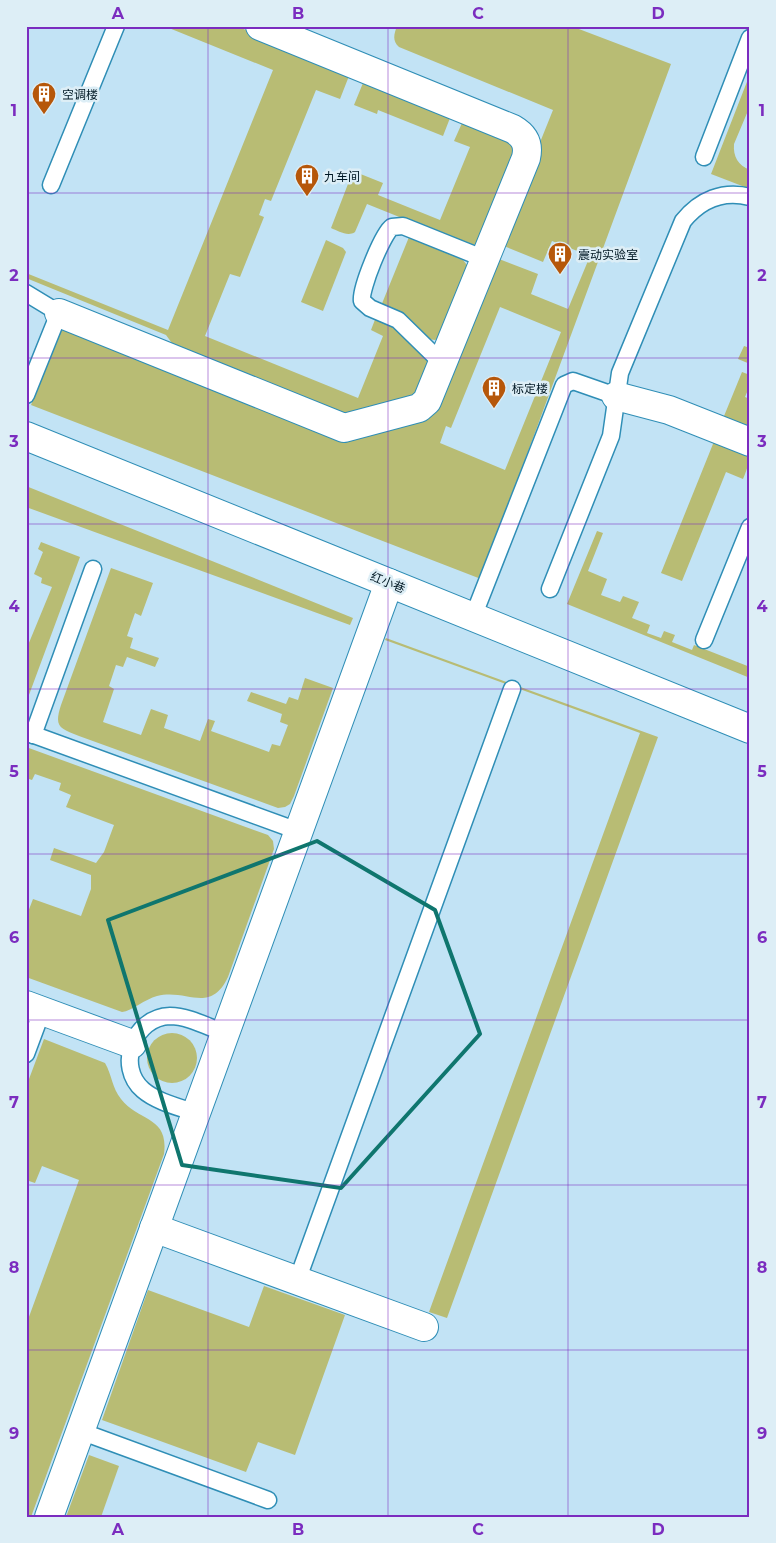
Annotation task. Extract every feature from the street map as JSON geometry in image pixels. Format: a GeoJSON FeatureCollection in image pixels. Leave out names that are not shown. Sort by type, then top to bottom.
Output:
{"type":"FeatureCollection","features":[{"type":"Feature","properties":{"kind":"street"},"geometry":{"type":"LineString","coordinates":[[59,313],[344,428],[419,408],[427,401],[527,154],[526,141],[520,134],[504,125],[260,26]]}},
{"type":"Feature","properties":{"kind":"street"},"geometry":{"type":"LineString","coordinates":[[616,396],[669,410],[750,442]]}},
{"type":"Feature","properties":{"kind":"street","name":"红小巷"},"geometry":{"type":"LineString","coordinates":[[26,436],[750,729]]}},
{"type":"Feature","properties":{"kind":"street"},"geometry":{"type":"LineString","coordinates":[[49,1517],[388,583]]}},
{"type":"Feature","properties":{"kind":"street"},"geometry":{"type":"LineString","coordinates":[[34,1008],[132,1044]]}},
{"type":"Feature","properties":{"kind":"street"},"geometry":{"type":"LineString","coordinates":[[154,1228],[424,1327]]}},
{"type":"Feature","properties":{"kind":"lane"},"geometry":{"type":"LineString","coordinates":[[51,185],[116,26]]}},
{"type":"Feature","properties":{"kind":"lane"},"geometry":{"type":"LineString","coordinates":[[704,157],[750,38]]}},
{"type":"Feature","properties":{"kind":"lane"},"geometry":{"type":"LineString","coordinates":[[550,589],[611,436],[615,422],[616,396],[620,373],[683,221],[699,204],[709,199],[731,194],[750,198]]}},
{"type":"Feature","properties":{"kind":"lane"},"geometry":{"type":"LineString","coordinates":[[442,364],[398,320],[370,308],[362,300],[362,290],[378,250],[388,229],[397,226],[485,260]]}},
{"type":"Feature","properties":{"kind":"lane"},"geometry":{"type":"LineString","coordinates":[[26,293],[59,313],[26,395]]}},
{"type":"Feature","properties":{"kind":"lane"},"geometry":{"type":"LineString","coordinates":[[473,617],[564,385],[573,381],[616,396]]}},
{"type":"Feature","properties":{"kind":"lane"},"geometry":{"type":"LineString","coordinates":[[704,640],[750,528]]}},
{"type":"Feature","properties":{"kind":"lane"},"geometry":{"type":"LineString","coordinates":[[93,569],[30,734],[298,831]]}},
{"type":"Feature","properties":{"kind":"lane"},"geometry":{"type":"LineString","coordinates":[[297,1280],[512,689]]}},
{"type":"Feature","properties":{"kind":"lane"},"geometry":{"type":"LineString","coordinates":[[26,1054],[34,1008]]}},
{"type":"Feature","properties":{"kind":"lane"},"geometry":{"type":"LineString","coordinates":[[196,1113],[157,1099],[143,1090],[133,1076],[129,1061],[132,1044],[140,1030],[154,1020],[169,1016],[186,1019],[225,1033]]}},
{"type":"Feature","properties":{"kind":"lane"},"geometry":{"type":"LineString","coordinates":[[80,1432],[268,1500]]}},
{"type":"Feature","properties":{"kind":"highlighted area"},"geometry":{"type":"Polygon","coordinates":[[[317,841],[435,910],[480,1034],[341,1188],[182,1165],[108,920],[317,841]]]}},
{"type":"Feature","properties":{"kind":"green space"},"geometry":{"type":"Polygon","coordinates":[[[164,26],[236,26],[306,54],[349,76],[340,99],[316,90],[271,201],[265,199],[259,215],[264,217],[240,277],[230,274],[205,336],[358,398],[383,336],[371,330],[376,317],[394,324],[429,362],[417,395],[345,418],[177,350],[166,335],[26,278],[26,273],[168,330],[273,70],[164,26]]]}},
{"type":"Feature","properties":{"kind":"green space"},"geometry":{"type":"Polygon","coordinates":[[[397,26],[571,26],[671,64],[481,579],[31,405],[64,324],[343,436],[431,414],[499,259],[538,274],[531,294],[568,309],[590,256],[552,241],[543,262],[504,246],[508,222],[553,110],[399,47],[394,40],[397,26]],[[500,307],[451,428],[446,426],[440,443],[505,470],[561,332],[500,307]]]}},
{"type":"Feature","properties":{"kind":"green space"},"geometry":{"type":"Polygon","coordinates":[[[750,74],[750,106],[734,144],[734,149],[737,160],[742,166],[750,170],[750,189],[711,174],[750,74]]]}},
{"type":"Feature","properties":{"kind":"green space"},"geometry":{"type":"Polygon","coordinates":[[[365,81],[450,118],[443,136],[378,110],[377,114],[354,105],[365,81]]]}},
{"type":"Feature","properties":{"kind":"green space"},"geometry":{"type":"Polygon","coordinates":[[[462,123],[508,137],[515,151],[479,242],[469,245],[367,204],[355,232],[346,234],[331,228],[353,171],[383,183],[378,195],[440,220],[470,147],[454,141],[462,123]]]}},
{"type":"Feature","properties":{"kind":"green space"},"geometry":{"type":"Polygon","coordinates":[[[409,237],[463,260],[467,265],[468,269],[440,338],[435,340],[427,339],[381,306],[409,237]]]}},
{"type":"Feature","properties":{"kind":"green space"},"geometry":{"type":"Polygon","coordinates":[[[326,240],[343,248],[346,252],[323,311],[301,302],[326,240]]]}},
{"type":"Feature","properties":{"kind":"green space"},"geometry":{"type":"Polygon","coordinates":[[[744,346],[750,348],[750,364],[738,359],[744,346]]]}},
{"type":"Feature","properties":{"kind":"green space"},"geometry":{"type":"Polygon","coordinates":[[[742,372],[750,375],[750,385],[745,397],[750,399],[750,432],[722,421],[742,372]]]}},
{"type":"Feature","properties":{"kind":"green space"},"geometry":{"type":"Polygon","coordinates":[[[715,439],[745,452],[748,465],[743,479],[726,472],[682,581],[661,573],[715,439]]]}},
{"type":"Feature","properties":{"kind":"green space"},"geometry":{"type":"Polygon","coordinates":[[[26,486],[353,618],[350,625],[26,507],[26,486]]]}},
{"type":"Feature","properties":{"kind":"green space"},"geometry":{"type":"Polygon","coordinates":[[[597,531],[603,533],[588,571],[607,579],[601,595],[620,602],[623,596],[639,602],[632,618],[650,625],[647,633],[661,638],[664,631],[675,635],[672,642],[692,650],[694,645],[750,667],[750,678],[567,604],[597,531]]]}},
{"type":"Feature","properties":{"kind":"green space"},"geometry":{"type":"Polygon","coordinates":[[[41,542],[80,557],[26,703],[26,650],[52,587],[41,583],[42,578],[34,574],[43,552],[38,549],[41,542]]]}},
{"type":"Feature","properties":{"kind":"green space"},"geometry":{"type":"Polygon","coordinates":[[[111,568],[153,583],[141,616],[135,613],[127,636],[133,638],[130,648],[159,658],[155,667],[127,657],[123,667],[116,665],[109,686],[114,689],[103,722],[141,735],[151,709],[168,715],[164,728],[200,741],[208,719],[215,721],[211,731],[269,752],[272,744],[280,746],[288,725],[280,722],[282,714],[247,701],[251,692],[286,704],[289,697],[298,700],[305,678],[333,688],[290,804],[278,808],[79,736],[60,726],[58,718],[61,705],[111,568]]]}},
{"type":"Feature","properties":{"kind":"green space"},"geometry":{"type":"Polygon","coordinates":[[[386,638],[658,737],[447,1318],[429,1312],[640,733],[385,640],[386,638]]]}},
{"type":"Feature","properties":{"kind":"green space"},"geometry":{"type":"Polygon","coordinates":[[[26,747],[268,835],[273,841],[274,849],[228,977],[214,995],[206,998],[168,994],[157,996],[122,1012],[26,977],[26,911],[28,912],[33,899],[81,916],[91,889],[91,875],[50,860],[54,848],[96,863],[104,852],[114,825],[66,807],[71,795],[59,790],[61,783],[35,774],[32,780],[26,778],[26,747]]]}},
{"type":"Feature","properties":{"kind":"green space"},"geometry":{"type":"Polygon","coordinates":[[[172,1033],[182,1035],[190,1040],[195,1048],[197,1058],[195,1068],[190,1076],[182,1081],[172,1083],[162,1081],[154,1076],[149,1068],[147,1058],[149,1048],[154,1040],[162,1035],[172,1033]]]}},
{"type":"Feature","properties":{"kind":"green space"},"geometry":{"type":"Polygon","coordinates":[[[44,1039],[105,1063],[121,1099],[136,1112],[151,1121],[162,1133],[164,1154],[31,1517],[26,1517],[26,1325],[79,1180],[42,1166],[35,1183],[26,1180],[26,1087],[44,1039]]]}},
{"type":"Feature","properties":{"kind":"green space"},"geometry":{"type":"Polygon","coordinates":[[[264,1286],[345,1315],[295,1455],[258,1442],[246,1472],[102,1420],[148,1290],[249,1327],[264,1286]]]}},
{"type":"Feature","properties":{"kind":"green space"},"geometry":{"type":"Polygon","coordinates":[[[89,1455],[119,1466],[101,1517],[66,1517],[89,1455]]]}},
{"type":"Feature","properties":{"kind":"place","name":"空调楼"},"geometry":{"type":"Point","coordinates":[44,115]}},
{"type":"Feature","properties":{"kind":"place","name":"九车间"},"geometry":{"type":"Point","coordinates":[307,197]}},
{"type":"Feature","properties":{"kind":"place","name":"震动实验室"},"geometry":{"type":"Point","coordinates":[560,275]}},
{"type":"Feature","properties":{"kind":"place","name":"标定楼"},"geometry":{"type":"Point","coordinates":[494,409]}}]}
